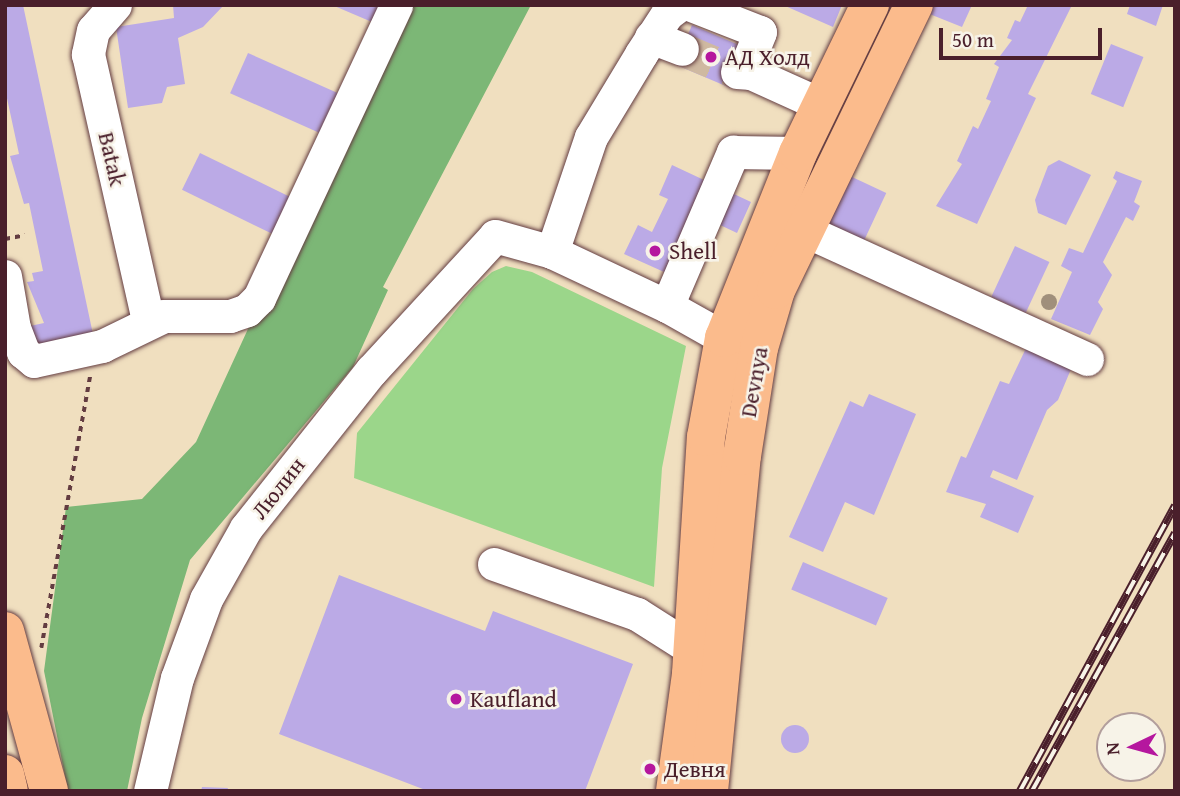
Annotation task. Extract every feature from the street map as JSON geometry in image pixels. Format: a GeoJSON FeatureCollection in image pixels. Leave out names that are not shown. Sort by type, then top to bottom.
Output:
{"type":"FeatureCollection","features":[{"type":"Feature","properties":{"kind":"main road","name":"Devnya"},"geometry":{"type":"LineString","coordinates":[[675,791],[692,649],[706,437],[724,338],[798,153],[870,5]]}},
{"type":"Feature","properties":{"kind":"main road","name":"Devnya"},"geometry":{"type":"LineString","coordinates":[[709,791],[751,394],[776,290],[914,5]]}},
{"type":"Feature","properties":{"kind":"main road"},"geometry":{"type":"LineString","coordinates":[[5,631],[49,791]]}},
{"type":"Feature","properties":{"kind":"main road"},"geometry":{"type":"LineString","coordinates":[[5,774],[9,791]]}},
{"type":"Feature","properties":{"kind":"street","name":"Batak"},"geometry":{"type":"LineString","coordinates":[[115,5],[93,30],[88,54],[148,320]]}},
{"type":"Feature","properties":{"kind":"street"},"geometry":{"type":"LineString","coordinates":[[5,276],[23,352],[34,361],[48,360],[120,340],[148,320],[230,316],[247,310],[259,298],[396,5]]}},
{"type":"Feature","properties":{"kind":"street"},"geometry":{"type":"LineString","coordinates":[[679,5],[667,43],[591,137],[552,253],[667,306],[724,338]]}},
{"type":"Feature","properties":{"kind":"street"},"geometry":{"type":"LineString","coordinates":[[691,5],[760,32],[744,72],[822,105]]}},
{"type":"Feature","properties":{"kind":"street"},"geometry":{"type":"LineString","coordinates":[[667,306],[733,152],[798,153]]}},
{"type":"Feature","properties":{"kind":"street"},"geometry":{"type":"LineString","coordinates":[[804,230],[1087,359]]}},
{"type":"Feature","properties":{"kind":"street","name":"Люлин"},"geometry":{"type":"LineString","coordinates":[[150,791],[181,667],[206,599],[246,528],[371,370],[495,236],[552,253]]}},
{"type":"Feature","properties":{"kind":"street"},"geometry":{"type":"LineString","coordinates":[[637,614],[674,610],[684,601],[698,549]]}},
{"type":"Feature","properties":{"kind":"street"},"geometry":{"type":"LineString","coordinates":[[495,564],[637,614],[692,649]]}},
{"type":"Feature","properties":{"kind":"path"},"geometry":{"type":"LineString","coordinates":[[5,239],[24,235]]}},
{"type":"Feature","properties":{"kind":"path"},"geometry":{"type":"LineString","coordinates":[[39,661],[95,348]]}},
{"type":"Feature","properties":{"kind":"green space"},"geometry":{"type":"Polygon","coordinates":[[[397,5],[531,5],[383,287],[388,290],[353,367],[190,560],[142,718],[127,791],[68,791],[44,671],[66,507],[142,499],[196,442],[397,5]]]}},
{"type":"Feature","properties":{"kind":"green space"},"geometry":{"type":"Polygon","coordinates":[[[506,266],[532,272],[686,346],[662,468],[654,587],[354,478],[357,433],[473,289],[492,272],[506,266]]]}},
{"type":"Feature","properties":{"kind":"building"},"geometry":{"type":"Polygon","coordinates":[[[5,5],[23,5],[94,339],[35,351],[30,326],[44,323],[27,282],[34,281],[32,273],[43,271],[29,203],[24,204],[10,156],[19,154],[5,89],[5,5]]]}},
{"type":"Feature","properties":{"kind":"building"},"geometry":{"type":"Polygon","coordinates":[[[173,5],[224,5],[203,27],[178,38],[185,84],[167,87],[162,103],[128,108],[116,27],[174,18],[173,5]]]}},
{"type":"Feature","properties":{"kind":"building"},"geometry":{"type":"Polygon","coordinates":[[[332,5],[387,5],[379,25],[332,5]]]}},
{"type":"Feature","properties":{"kind":"building"},"geometry":{"type":"Polygon","coordinates":[[[783,5],[842,5],[833,27],[783,5]]]}},
{"type":"Feature","properties":{"kind":"building"},"geometry":{"type":"Polygon","coordinates":[[[931,5],[972,5],[962,27],[927,13],[931,5]]]}},
{"type":"Feature","properties":{"kind":"building"},"geometry":{"type":"Polygon","coordinates":[[[1028,5],[1072,5],[1028,94],[1036,98],[977,224],[936,206],[962,164],[957,161],[973,126],[978,129],[991,101],[986,99],[999,67],[994,64],[1012,40],[1007,38],[1015,20],[1020,22],[1028,5]]]}},
{"type":"Feature","properties":{"kind":"building"},"geometry":{"type":"Polygon","coordinates":[[[1130,5],[1163,5],[1156,26],[1127,14],[1130,5]]]}},
{"type":"Feature","properties":{"kind":"building","name":"АД Холд"},"geometry":{"type":"Polygon","coordinates":[[[692,25],[747,48],[730,88],[675,65],[692,25]]]}},
{"type":"Feature","properties":{"kind":"building"},"geometry":{"type":"Polygon","coordinates":[[[1111,44],[1143,57],[1123,107],[1091,94],[1111,44]]]}},
{"type":"Feature","properties":{"kind":"building"},"geometry":{"type":"Polygon","coordinates":[[[248,53],[349,98],[332,138],[230,93],[248,53]]]}},
{"type":"Feature","properties":{"kind":"building"},"geometry":{"type":"Polygon","coordinates":[[[200,153],[299,201],[281,238],[182,190],[200,153]]]}},
{"type":"Feature","properties":{"kind":"building"},"geometry":{"type":"Polygon","coordinates":[[[1059,160],[1091,175],[1066,225],[1038,213],[1035,200],[1048,166],[1059,160]]]}},
{"type":"Feature","properties":{"kind":"building"},"geometry":{"type":"Polygon","coordinates":[[[672,165],[751,202],[737,233],[701,216],[673,276],[624,254],[638,225],[652,232],[668,199],[659,195],[672,165]]]}},
{"type":"Feature","properties":{"kind":"building"},"geometry":{"type":"Polygon","coordinates":[[[1116,171],[1142,181],[1134,202],[1140,206],[1133,221],[1126,217],[1103,262],[1112,275],[1098,302],[1103,309],[1090,335],[1051,319],[1072,272],[1061,266],[1069,248],[1083,253],[1117,181],[1113,178],[1116,171]]]}},
{"type":"Feature","properties":{"kind":"building"},"geometry":{"type":"Polygon","coordinates":[[[850,176],[886,193],[863,244],[826,227],[850,176]]]}},
{"type":"Feature","properties":{"kind":"building"},"geometry":{"type":"Polygon","coordinates":[[[1015,246],[1049,262],[1026,313],[991,297],[1015,246]]]}},
{"type":"Feature","properties":{"kind":"building"},"geometry":{"type":"Polygon","coordinates":[[[1028,344],[1074,362],[1058,400],[1047,410],[1017,480],[993,470],[990,477],[1034,496],[1018,533],[980,517],[986,504],[946,492],[961,456],[966,458],[1000,381],[1009,384],[1028,344]]]}},
{"type":"Feature","properties":{"kind":"building"},"geometry":{"type":"Polygon","coordinates":[[[869,394],[916,414],[874,515],[845,502],[823,552],[789,537],[850,401],[863,407],[869,394]]]}},
{"type":"Feature","properties":{"kind":"building"},"geometry":{"type":"Polygon","coordinates":[[[803,562],[888,598],[876,626],[791,590],[803,562]]]}},
{"type":"Feature","properties":{"kind":"building","name":"Kaufland"},"geometry":{"type":"Polygon","coordinates":[[[339,575],[485,631],[493,611],[633,664],[585,791],[428,791],[279,734],[339,575]]]}},
{"type":"Feature","properties":{"kind":"building"},"geometry":{"type":"Polygon","coordinates":[[[795,725],[805,729],[809,739],[805,749],[795,753],[785,749],[781,739],[785,729],[795,725]]]}},
{"type":"Feature","properties":{"kind":"building"},"geometry":{"type":"Polygon","coordinates":[[[202,787],[228,788],[227,791],[201,791],[202,787]]]}},
{"type":"Feature","properties":{"kind":"tunnel"},"geometry":{"type":"LineString","coordinates":[[682,49],[737,72]]}},
{"type":"Feature","properties":{"kind":"railway"},"geometry":{"type":"LineString","coordinates":[[1020,791],[1175,505]]}},
{"type":"Feature","properties":{"kind":"railway"},"geometry":{"type":"LineString","coordinates":[[1032,791],[1175,533]]}},
{"type":"Feature","properties":{"kind":"place","name":"АД Холд"},"geometry":{"type":"Point","coordinates":[711,57]}},
{"type":"Feature","properties":{"kind":"place","name":"Shell"},"geometry":{"type":"Point","coordinates":[655,251]}},
{"type":"Feature","properties":{"kind":"place","name":"Kaufland"},"geometry":{"type":"Point","coordinates":[456,699]}},
{"type":"Feature","properties":{"kind":"place","name":"Девня"},"geometry":{"type":"Point","coordinates":[650,769]}}]}
